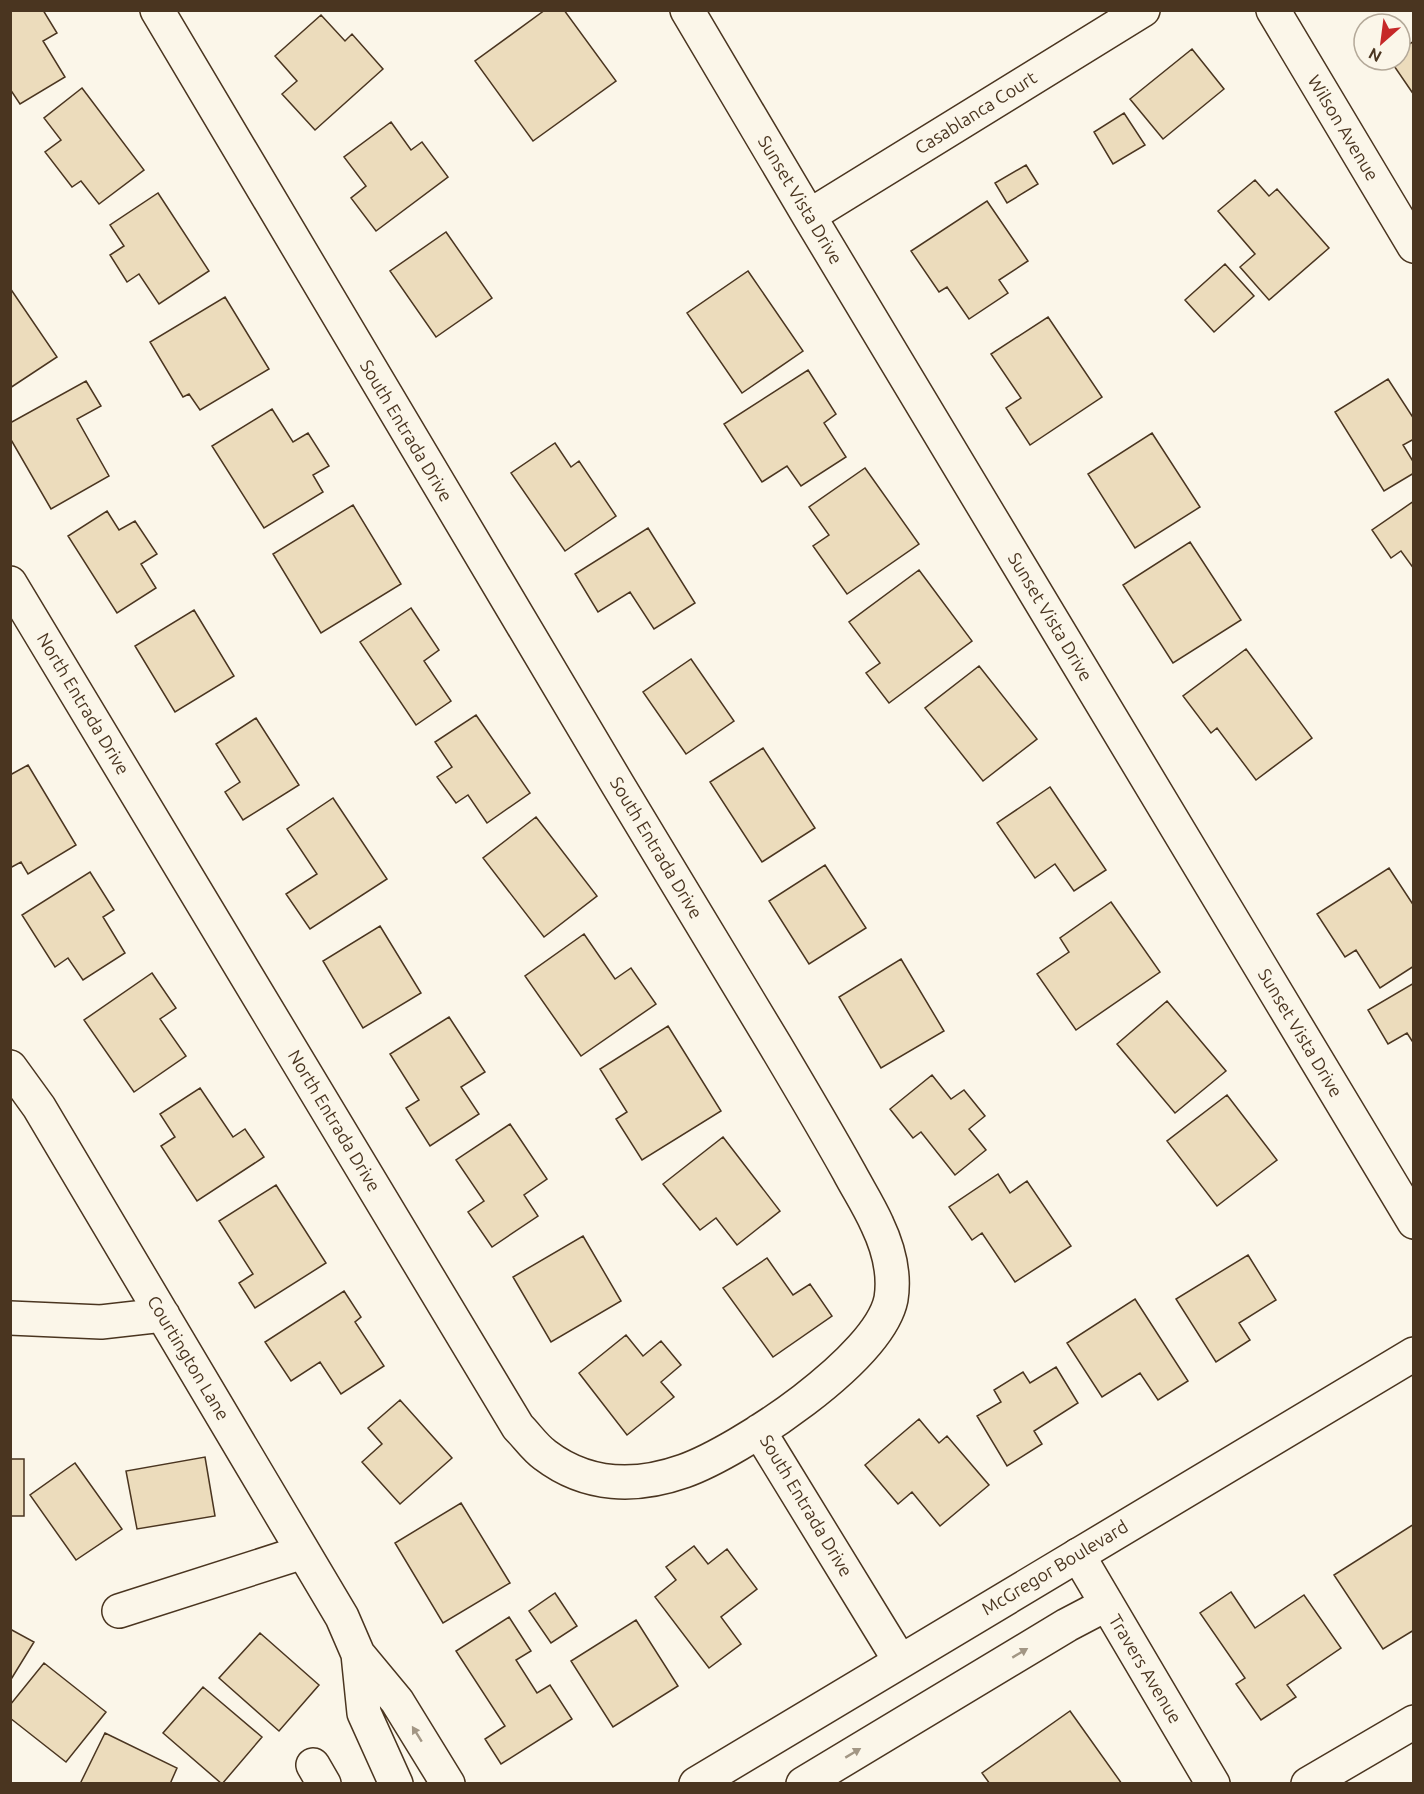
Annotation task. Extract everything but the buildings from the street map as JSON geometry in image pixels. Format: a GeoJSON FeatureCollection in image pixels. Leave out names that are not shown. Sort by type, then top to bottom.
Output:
{"type":"FeatureCollection","features":[{"type":"Feature","properties":{"kind":"street","name":"South Entrada Drive"},"geometry":{"type":"LineString","coordinates":[[157,10],[435,481],[815,1112],[879,1227],[892,1264],[890,1302],[875,1334],[849,1363],[759,1431],[900,1661]]}},
{"type":"Feature","properties":{"kind":"street","name":"Sunset Vista Drive"},"geometry":{"type":"LineString","coordinates":[[687,10],[1413,1222]]}},
{"type":"Feature","properties":{"kind":"street","name":"Casablanca Court"},"geometry":{"type":"LineString","coordinates":[[809,216],[1143,10]]}},
{"type":"Feature","properties":{"kind":"street","name":"Wilson Avenue"},"geometry":{"type":"LineString","coordinates":[[1273,10],[1413,246]]}},
{"type":"Feature","properties":{"kind":"street","name":"North Entrada Drive"},"geometry":{"type":"LineString","coordinates":[[10,583],[518,1427],[544,1454],[578,1474],[614,1483],[650,1480],[687,1470],[759,1431]]}},
{"type":"Feature","properties":{"kind":"street","name":"Courtington Lane"},"geometry":{"type":"LineString","coordinates":[[10,1067],[39,1107],[163,1315],[342,1617],[358,1654],[397,1701],[448,1784]]}},
{"type":"Feature","properties":{"kind":"street"},"geometry":{"type":"LineString","coordinates":[[10,1318],[101,1322],[163,1315]]}},
{"type":"Feature","properties":{"kind":"street","name":"McGregor Boulevard"},"geometry":{"type":"LineString","coordinates":[[696,1784],[1413,1354]]}},
{"type":"Feature","properties":{"kind":"street"},"geometry":{"type":"LineString","coordinates":[[119,1611],[303,1552]]}},
{"type":"Feature","properties":{"kind":"street","name":"Travers Avenue"},"geometry":{"type":"LineString","coordinates":[[1077,1555],[1212,1784]]}},
{"type":"Feature","properties":{"kind":"street"},"geometry":{"type":"LineString","coordinates":[[803,1784],[1107,1604]]}},
{"type":"Feature","properties":{"kind":"street","name":"Courtington Lane"},"geometry":{"type":"LineString","coordinates":[[358,1654],[364,1713],[396,1784]]}},
{"type":"Feature","properties":{"kind":"street"},"geometry":{"type":"LineString","coordinates":[[1308,1784],[1413,1722]]}}]}
